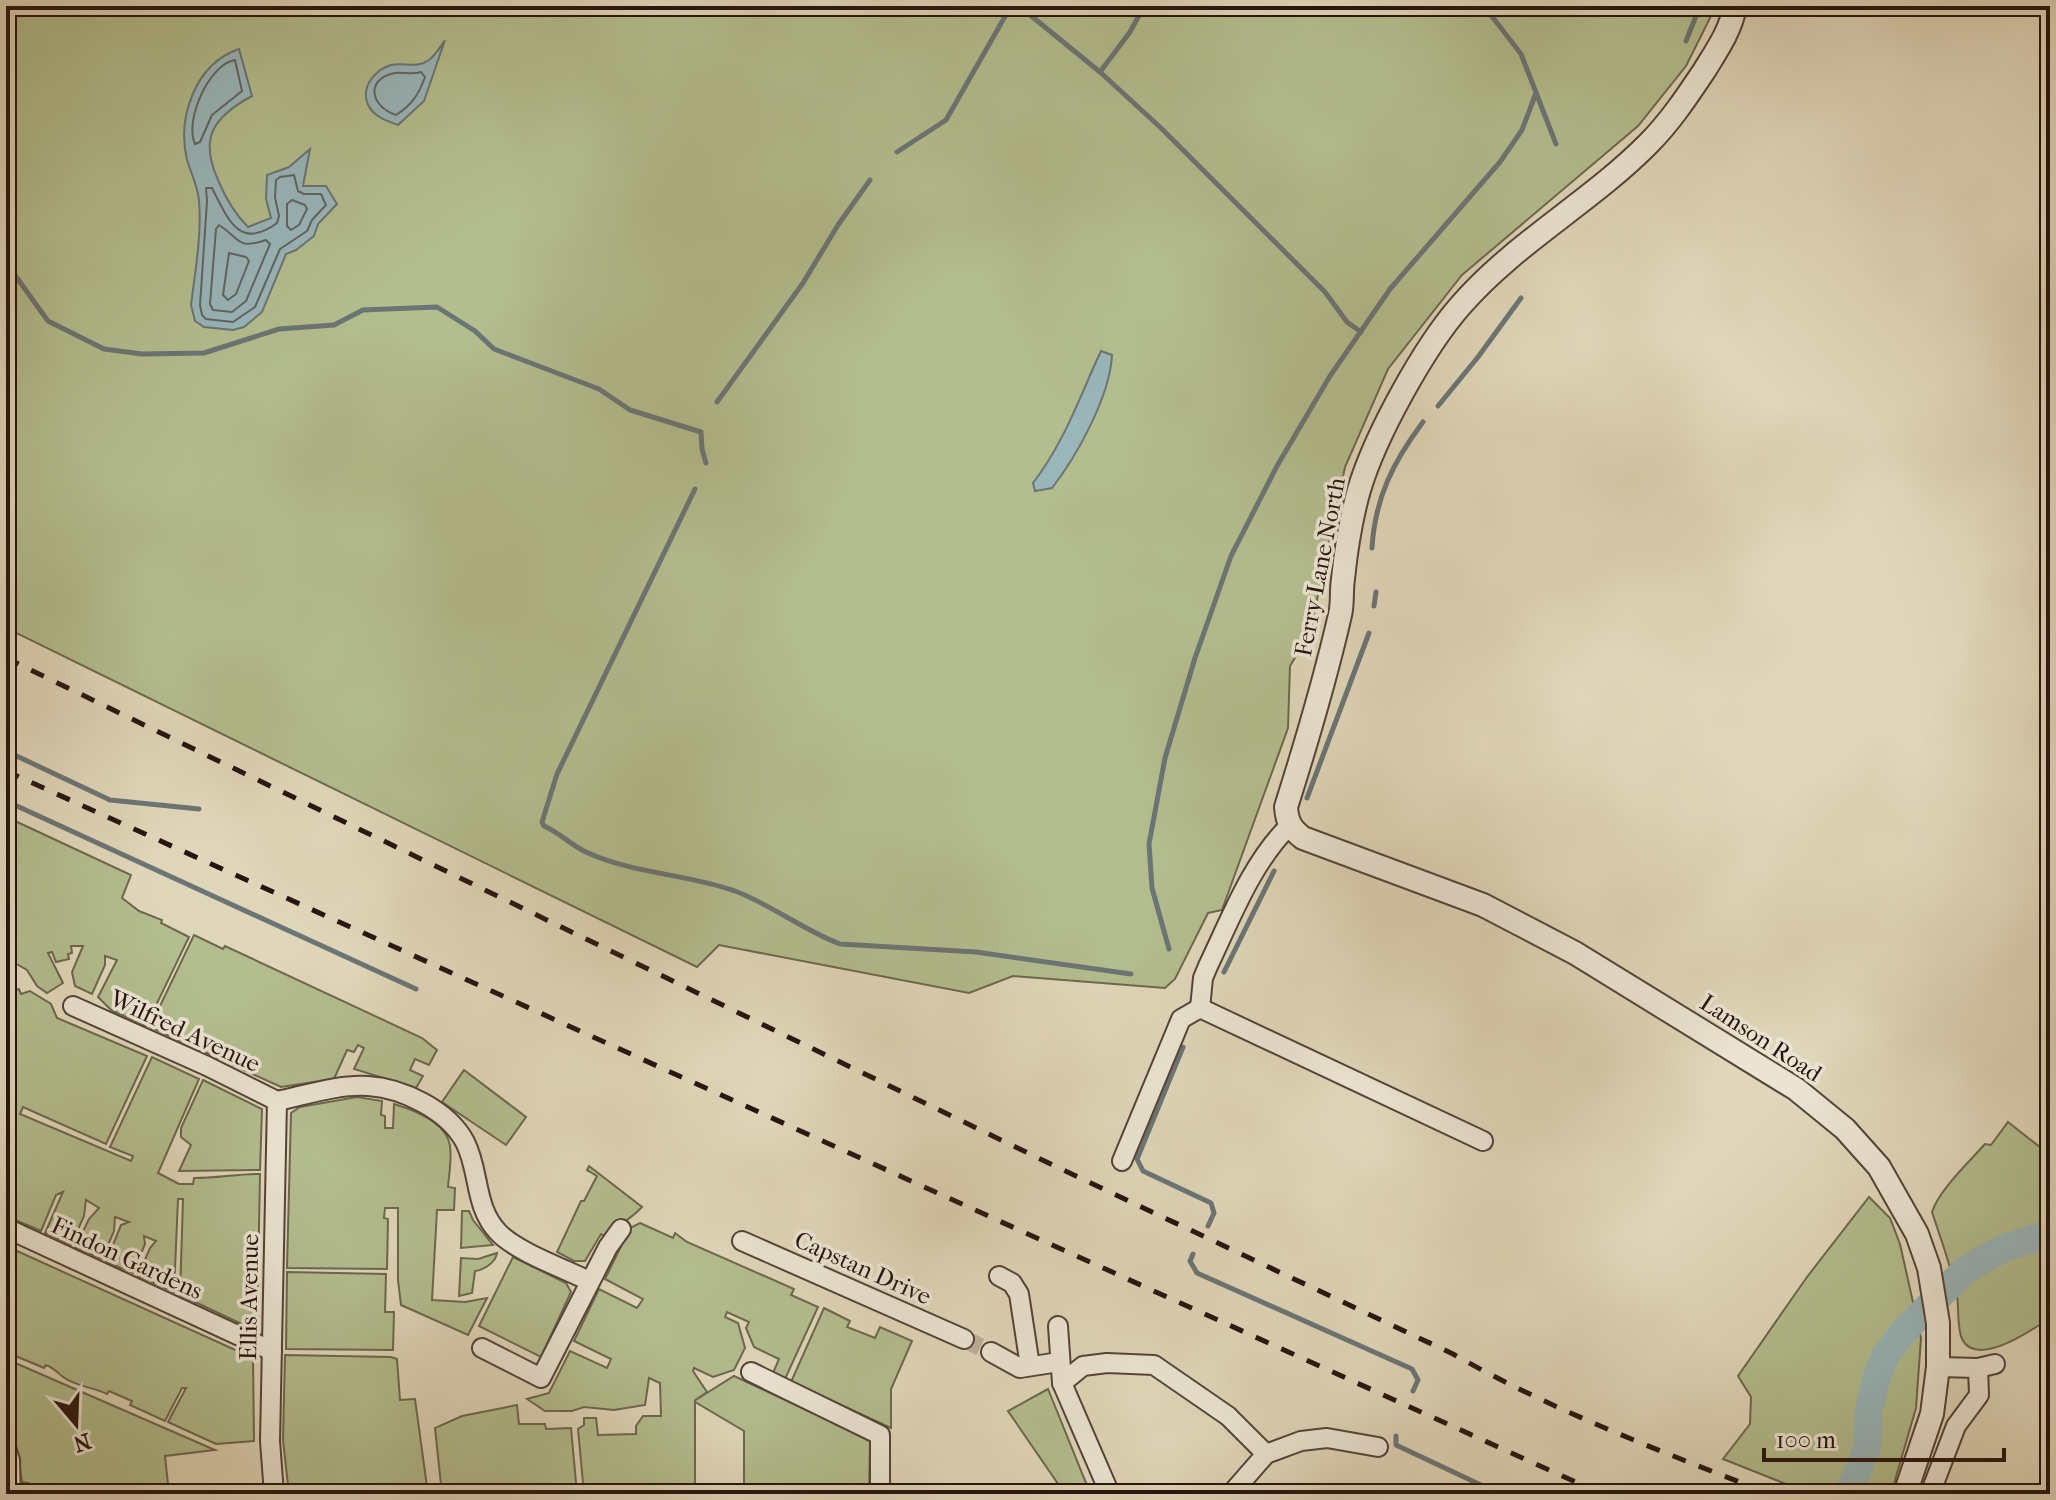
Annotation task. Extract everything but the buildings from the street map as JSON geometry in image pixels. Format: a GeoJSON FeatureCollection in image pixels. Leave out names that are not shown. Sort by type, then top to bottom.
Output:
{"type":"FeatureCollection","features":[{"type":"Feature","properties":{"kind":"street","name":"Ferry Lane North"},"geometry":{"type":"LineString","coordinates":[[1289,826],[1286,807],[1318,703],[1341,611],[1342,581],[1359,489],[1374,449],[1405,391],[1424,357],[1459,307],[1486,279],[1650,143],[1690,92],[1713,56],[1732,24],[1735,6]]}},
{"type":"Feature","properties":{"kind":"street"},"geometry":{"type":"LineString","coordinates":[[1200,1008],[1203,978],[1253,873],[1274,840],[1289,826]]}},
{"type":"Feature","properties":{"kind":"street","name":"Lamson Road"},"geometry":{"type":"LineString","coordinates":[[1289,826],[1303,838],[1483,905],[1575,953],[1796,1089],[1845,1129],[1879,1167],[1902,1204],[1929,1268],[1938,1323],[1938,1367],[1932,1414],[1905,1494]]}},
{"type":"Feature","properties":{"kind":"street","name":"Wilfred Avenue"},"geometry":{"type":"LineString","coordinates":[[73,1006],[277,1101]]}},
{"type":"Feature","properties":{"kind":"street"},"geometry":{"type":"LineString","coordinates":[[1200,1008],[1483,1141]]}},
{"type":"Feature","properties":{"kind":"street"},"geometry":{"type":"LineString","coordinates":[[1122,1161],[1181,1019],[1200,1008]]}},
{"type":"Feature","properties":{"kind":"street"},"geometry":{"type":"LineString","coordinates":[[277,1101],[327,1090],[368,1086],[403,1094],[431,1108],[450,1122],[465,1142],[484,1213],[499,1234],[589,1281]]}},
{"type":"Feature","properties":{"kind":"street","name":"Ellis Avenue"},"geometry":{"type":"LineString","coordinates":[[274,1494],[270,1441],[277,1101]]}},
{"type":"Feature","properties":{"kind":"street","name":"Findon Gardens"},"geometry":{"type":"LineString","coordinates":[[6,1228],[272,1351]]}},
{"type":"Feature","properties":{"kind":"street"},"geometry":{"type":"LineString","coordinates":[[482,1348],[541,1378],[589,1281],[621,1229]]}},
{"type":"Feature","properties":{"kind":"street","name":"Capstan Drive"},"geometry":{"type":"LineString","coordinates":[[742,1241],[964,1339]]}},
{"type":"Feature","properties":{"kind":"street"},"geometry":{"type":"LineString","coordinates":[[999,1276],[1012,1283],[1019,1294],[1030,1366]]}},
{"type":"Feature","properties":{"kind":"street"},"geometry":{"type":"LineString","coordinates":[[1058,1326],[1062,1383],[1110,1494]]}},
{"type":"Feature","properties":{"kind":"street"},"geometry":{"type":"LineString","coordinates":[[991,1352],[1020,1368],[1059,1362]]}},
{"type":"Feature","properties":{"kind":"street"},"geometry":{"type":"LineString","coordinates":[[1062,1383],[1083,1366],[1107,1363],[1154,1365],[1228,1416],[1266,1454]]}},
{"type":"Feature","properties":{"kind":"street"},"geometry":{"type":"LineString","coordinates":[[1930,1494],[1956,1426],[1979,1395],[1986,1366],[1938,1367]]}},
{"type":"Feature","properties":{"kind":"street"},"geometry":{"type":"LineString","coordinates":[[751,1372],[880,1435],[880,1494]]}},
{"type":"Feature","properties":{"kind":"street"},"geometry":{"type":"LineString","coordinates":[[1231,1494],[1266,1454],[1301,1441],[1327,1438],[1378,1447]]}},
{"type":"Feature","properties":{"kind":"street"},"geometry":{"type":"LineString","coordinates":[[6,1448],[10,1460],[11,1494]]}},
{"type":"Feature","properties":{"kind":"green space"},"geometry":{"type":"Polygon","coordinates":[[[6,6],[1716,6],[1686,66],[1638,126],[1462,275],[1388,369],[1345,467],[1310,633],[1290,666],[1288,728],[1222,910],[1208,913],[1175,979],[1165,988],[1013,976],[969,993],[719,945],[697,967],[6,628],[6,6]]]}},
{"type":"Feature","properties":{"kind":"green space"},"geometry":{"type":"Polygon","coordinates":[[[15,821],[131,875],[122,898],[139,911],[162,920],[161,923],[189,937],[146,1026],[111,1010],[98,997],[117,960],[105,956],[105,965],[92,994],[75,986],[72,972],[83,946],[71,946],[69,959],[56,962],[52,952],[48,953],[63,983],[47,993],[37,986],[27,970],[6,958],[6,831],[10,832],[15,821]]]}},
{"type":"Feature","properties":{"kind":"green space"},"geometry":{"type":"Polygon","coordinates":[[[194,935],[223,949],[225,946],[422,1038],[437,1050],[429,1065],[415,1059],[410,1070],[423,1076],[416,1088],[354,1069],[364,1048],[358,1045],[354,1052],[347,1050],[334,1079],[281,1087],[150,1027],[194,935]]]}},
{"type":"Feature","properties":{"kind":"green space"},"geometry":{"type":"Polygon","coordinates":[[[19,989],[21,994],[30,991],[51,1004],[57,1018],[147,1056],[106,1144],[23,1107],[20,1114],[131,1161],[133,1156],[110,1147],[152,1057],[199,1079],[158,1173],[179,1184],[193,1184],[194,1178],[260,1174],[257,1331],[180,1295],[183,1199],[178,1199],[174,1292],[138,1276],[156,1241],[144,1236],[145,1244],[133,1273],[106,1262],[121,1225],[129,1222],[115,1217],[114,1231],[102,1259],[75,1248],[89,1219],[99,1208],[86,1200],[84,1216],[71,1245],[45,1233],[63,1192],[56,1195],[41,1231],[6,1216],[6,994],[19,989]]]}},
{"type":"Feature","properties":{"kind":"green space"},"geometry":{"type":"Polygon","coordinates":[[[464,1070],[526,1117],[506,1145],[442,1102],[464,1070]]]}},
{"type":"Feature","properties":{"kind":"green space"},"geometry":{"type":"Polygon","coordinates":[[[203,1080],[262,1109],[260,1170],[179,1171],[191,1145],[181,1137],[181,1128],[203,1080]]]}},
{"type":"Feature","properties":{"kind":"green space"},"geometry":{"type":"Polygon","coordinates":[[[357,1097],[382,1101],[381,1115],[385,1116],[385,1128],[393,1128],[394,1104],[428,1118],[448,1138],[451,1156],[448,1187],[455,1188],[454,1210],[437,1210],[432,1300],[465,1302],[487,1298],[468,1335],[401,1305],[398,1208],[385,1208],[384,1218],[388,1219],[387,1269],[287,1268],[291,1113],[300,1107],[357,1097]]]}},
{"type":"Feature","properties":{"kind":"green space"},"geometry":{"type":"Polygon","coordinates":[[[2008,1122],[2050,1155],[2050,1318],[2005,1344],[1980,1350],[1969,1347],[1960,1335],[1955,1286],[1932,1212],[1955,1176],[1985,1144],[1991,1145],[2008,1122]]]}},
{"type":"Feature","properties":{"kind":"green space"},"geometry":{"type":"Polygon","coordinates":[[[589,1166],[642,1207],[608,1238],[601,1234],[585,1261],[574,1261],[557,1252],[581,1201],[584,1201],[597,1176],[587,1170],[589,1166]]]}},
{"type":"Feature","properties":{"kind":"green space"},"geometry":{"type":"Polygon","coordinates":[[[1869,1197],[1890,1218],[1900,1244],[1921,1338],[1916,1408],[1891,1494],[1811,1494],[1723,1459],[1750,1424],[1751,1397],[1738,1376],[1807,1277],[1869,1197]]]}},
{"type":"Feature","properties":{"kind":"green space"},"geometry":{"type":"Polygon","coordinates":[[[462,1211],[469,1211],[493,1245],[461,1248],[462,1211]]]}},
{"type":"Feature","properties":{"kind":"green space"},"geometry":{"type":"Polygon","coordinates":[[[640,1223],[673,1238],[675,1233],[687,1242],[794,1289],[791,1295],[818,1307],[785,1379],[773,1373],[779,1359],[754,1347],[746,1328],[749,1322],[727,1312],[725,1317],[738,1323],[745,1348],[734,1370],[713,1377],[694,1368],[707,1392],[694,1401],[734,1376],[870,1440],[869,1494],[744,1494],[744,1431],[695,1402],[695,1494],[584,1494],[578,1429],[584,1425],[584,1418],[596,1418],[598,1435],[636,1434],[636,1426],[643,1416],[661,1416],[660,1383],[649,1378],[645,1405],[614,1410],[584,1407],[572,1411],[545,1411],[527,1399],[549,1393],[570,1351],[607,1368],[611,1359],[574,1341],[599,1289],[637,1308],[643,1299],[605,1279],[630,1228],[640,1223]]]}},
{"type":"Feature","properties":{"kind":"green space"},"geometry":{"type":"Polygon","coordinates":[[[6,1246],[253,1358],[254,1441],[216,1444],[168,1422],[186,1388],[182,1388],[165,1421],[130,1405],[132,1401],[109,1391],[107,1394],[74,1383],[49,1366],[44,1368],[6,1352],[6,1246]]]}},
{"type":"Feature","properties":{"kind":"green space"},"geometry":{"type":"Polygon","coordinates":[[[497,1253],[489,1265],[475,1271],[472,1293],[459,1296],[461,1258],[478,1259],[497,1253]]]}},
{"type":"Feature","properties":{"kind":"green space"},"geometry":{"type":"Polygon","coordinates":[[[513,1257],[566,1283],[571,1292],[541,1357],[479,1326],[513,1257]]]}},
{"type":"Feature","properties":{"kind":"green space"},"geometry":{"type":"Polygon","coordinates":[[[287,1272],[386,1274],[385,1312],[394,1312],[393,1350],[286,1349],[287,1272]]]}},
{"type":"Feature","properties":{"kind":"green space"},"geometry":{"type":"Polygon","coordinates":[[[824,1308],[850,1321],[847,1327],[875,1338],[880,1327],[912,1341],[891,1389],[891,1428],[791,1382],[824,1308]]]}},
{"type":"Feature","properties":{"kind":"green space"},"geometry":{"type":"Polygon","coordinates":[[[285,1355],[397,1359],[400,1400],[415,1399],[428,1494],[289,1494],[283,1440],[285,1355]]]}},
{"type":"Feature","properties":{"kind":"green space"},"geometry":{"type":"Polygon","coordinates":[[[13,1362],[215,1450],[165,1456],[169,1494],[28,1494],[29,1483],[22,1482],[8,1408],[6,1383],[12,1381],[13,1362]]]}},
{"type":"Feature","properties":{"kind":"green space"},"geometry":{"type":"Polygon","coordinates":[[[1048,1389],[1088,1488],[1084,1494],[1065,1494],[1008,1411],[1048,1389]]]}},
{"type":"Feature","properties":{"kind":"green space"},"geometry":{"type":"Polygon","coordinates":[[[517,1405],[519,1424],[545,1424],[546,1429],[571,1428],[577,1494],[442,1494],[435,1428],[462,1416],[517,1405]]]}},
{"type":"Feature","properties":{"kind":"water"},"geometry":{"type":"Polygon","coordinates":[[[445,40],[424,101],[398,125],[374,113],[368,104],[366,92],[376,73],[391,65],[424,63],[445,40]]]}},
{"type":"Feature","properties":{"kind":"water"},"geometry":{"type":"Polygon","coordinates":[[[239,49],[252,96],[219,121],[210,141],[212,165],[231,205],[248,227],[271,218],[266,199],[267,175],[289,167],[310,149],[303,186],[326,186],[337,204],[318,224],[314,236],[286,254],[262,312],[244,327],[233,330],[204,327],[195,321],[191,305],[200,213],[187,160],[185,127],[187,110],[201,79],[224,56],[239,49]]]}},
{"type":"Feature","properties":{"kind":"water"},"geometry":{"type":"Polygon","coordinates":[[[1101,351],[1112,355],[1110,371],[1091,425],[1052,488],[1035,491],[1033,483],[1063,435],[1101,351]]]}},
{"type":"Feature","properties":{"kind":"waterway"},"geometry":{"type":"LineString","coordinates":[[6,8],[12,6]]}},
{"type":"Feature","properties":{"kind":"waterway"},"geometry":{"type":"LineString","coordinates":[[897,152],[946,120],[1011,6]]}},
{"type":"Feature","properties":{"kind":"waterway"},"geometry":{"type":"LineString","coordinates":[[1019,6],[1100,72],[1161,128],[1325,292],[1347,322],[1361,332]]}},
{"type":"Feature","properties":{"kind":"waterway"},"geometry":{"type":"LineString","coordinates":[[1100,72],[1130,32],[1144,6]]}},
{"type":"Feature","properties":{"kind":"waterway"},"geometry":{"type":"LineString","coordinates":[[1484,6],[1521,54],[1556,144]]}},
{"type":"Feature","properties":{"kind":"waterway"},"geometry":{"type":"LineString","coordinates":[[1686,41],[1700,6]]}},
{"type":"Feature","properties":{"kind":"waterway"},"geometry":{"type":"LineString","coordinates":[[1169,949],[1152,888],[1149,844],[1165,758],[1195,658],[1231,556],[1277,466],[1330,376],[1390,289],[1500,162],[1522,130],[1536,93]]}},
{"type":"Feature","properties":{"kind":"waterway"},"geometry":{"type":"LineString","coordinates":[[717,402],[803,283],[870,180]]}},
{"type":"Feature","properties":{"kind":"waterway"},"geometry":{"type":"LineString","coordinates":[[6,258],[48,321],[104,349],[142,354],[204,353],[279,329],[334,325],[363,310],[437,307],[475,331],[494,349],[599,389],[630,410],[701,432],[706,463]]}},
{"type":"Feature","properties":{"kind":"waterway"},"geometry":{"type":"LineString","coordinates":[[1438,406],[1521,298]]}},
{"type":"Feature","properties":{"kind":"waterway"},"geometry":{"type":"LineString","coordinates":[[1372,548],[1377,513],[1387,481],[1423,422]]}},
{"type":"Feature","properties":{"kind":"waterway"},"geometry":{"type":"LineString","coordinates":[[695,489],[557,774],[542,822],[544,826],[604,859],[735,891],[840,944],[976,952],[1131,974]]}},
{"type":"Feature","properties":{"kind":"waterway"},"geometry":{"type":"LineString","coordinates":[[1374,606],[1376,592]]}},
{"type":"Feature","properties":{"kind":"waterway"},"geometry":{"type":"LineString","coordinates":[[1307,798],[1369,633]]}},
{"type":"Feature","properties":{"kind":"waterway"},"geometry":{"type":"LineString","coordinates":[[6,751],[110,800],[199,809]]}},
{"type":"Feature","properties":{"kind":"waterway"},"geometry":{"type":"LineString","coordinates":[[6,801],[416,989]]}},
{"type":"Feature","properties":{"kind":"waterway"},"geometry":{"type":"LineString","coordinates":[[1224,972],[1274,871]]}},
{"type":"Feature","properties":{"kind":"waterway"},"geometry":{"type":"LineString","coordinates":[[1183,1047],[1137,1159],[1143,1171],[1211,1203],[1214,1213],[1208,1226]]}},
{"type":"Feature","properties":{"kind":"waterway"},"geometry":{"type":"LineString","coordinates":[[1848,1494],[1867,1449],[1869,1410],[1876,1380],[1885,1357],[1903,1332],[1965,1270],[2002,1249],[2050,1233]]}},
{"type":"Feature","properties":{"kind":"waterway"},"geometry":{"type":"LineString","coordinates":[[1193,1254],[1190,1261],[1197,1273],[1412,1369],[1418,1380],[1413,1391]]}},
{"type":"Feature","properties":{"kind":"waterway"},"geometry":{"type":"LineString","coordinates":[[1396,1436],[1396,1445],[1500,1494]]}},
{"type":"Feature","properties":{"kind":"tunnel"},"geometry":{"type":"LineString","coordinates":[[964,1339],[991,1352]]}},
{"type":"Feature","properties":{"kind":"railway"},"geometry":{"type":"LineString","coordinates":[[6,658],[1061,1169],[1453,1354],[1530,1394],[1609,1430],[1770,1494]]}},
{"type":"Feature","properties":{"kind":"railway"},"geometry":{"type":"LineString","coordinates":[[6,771],[1602,1494]]}}]}
